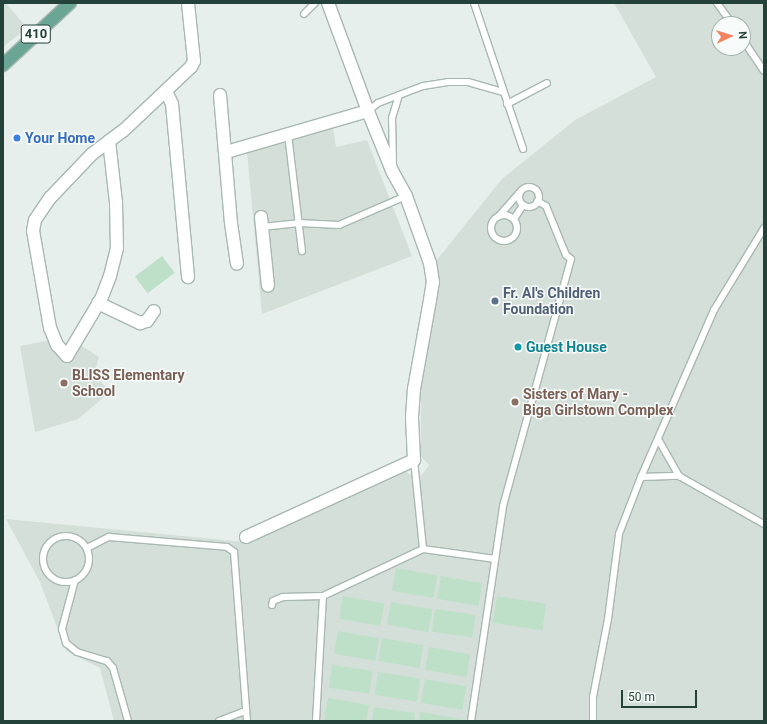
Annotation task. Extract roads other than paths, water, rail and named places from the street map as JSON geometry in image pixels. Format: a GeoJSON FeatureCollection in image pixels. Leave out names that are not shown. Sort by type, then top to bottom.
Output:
{"type":"FeatureCollection","features":[{"type":"Feature","properties":{"kind":"main road","name":"410"},"geometry":{"type":"LineString","coordinates":[[3,65],[70,3]]}},
{"type":"Feature","properties":{"kind":"street"},"geometry":{"type":"LineString","coordinates":[[109,141],[116,202],[117,248],[110,276],[98,303],[67,356],[57,345],[50,328],[33,231],[37,216],[50,198],[92,154],[166,91],[194,61],[188,3]]}},
{"type":"Feature","properties":{"kind":"street"},"geometry":{"type":"LineString","coordinates":[[246,537],[414,460],[412,417],[414,389],[433,282],[430,263],[406,196],[393,173],[368,111],[328,3]]}},
{"type":"Feature","properties":{"kind":"street"},"geometry":{"type":"LineString","coordinates":[[166,91],[172,104],[188,277]]}},
{"type":"Feature","properties":{"kind":"street"},"geometry":{"type":"LineString","coordinates":[[220,95],[231,223],[237,264]]}},
{"type":"Feature","properties":{"kind":"street"},"geometry":{"type":"LineString","coordinates":[[226,152],[368,111]]}},
{"type":"Feature","properties":{"kind":"street"},"geometry":{"type":"LineString","coordinates":[[262,222],[268,286]]}},
{"type":"Feature","properties":{"kind":"street"},"geometry":{"type":"LineString","coordinates":[[98,303],[140,323],[146,321],[154,312]]}},
{"type":"Feature","properties":{"kind":"lane"},"geometry":{"type":"LineString","coordinates":[[304,14],[315,3]]}},
{"type":"Feature","properties":{"kind":"lane"},"geometry":{"type":"LineString","coordinates":[[474,3],[502,92],[523,149]]}},
{"type":"Feature","properties":{"kind":"lane"},"geometry":{"type":"LineString","coordinates":[[717,3],[726,16]]}},
{"type":"Feature","properties":{"kind":"lane"},"geometry":{"type":"LineString","coordinates":[[751,52],[764,71]]}},
{"type":"Feature","properties":{"kind":"lane"},"geometry":{"type":"LineString","coordinates":[[368,111],[378,103],[423,86],[448,82],[468,82],[502,92]]}},
{"type":"Feature","properties":{"kind":"lane"},"geometry":{"type":"LineString","coordinates":[[507,104],[546,83]]}},
{"type":"Feature","properties":{"kind":"lane"},"geometry":{"type":"LineString","coordinates":[[393,173],[392,118],[399,95]]}},
{"type":"Feature","properties":{"kind":"lane"},"geometry":{"type":"LineString","coordinates":[[288,134],[302,251]]}},
{"type":"Feature","properties":{"kind":"lane"},"geometry":{"type":"LineString","coordinates":[[498,217],[509,216],[514,219],[517,230],[515,235],[505,241],[495,237],[492,232],[492,226],[498,217],[521,192],[526,188],[533,188],[538,193],[537,201],[531,207],[523,205],[519,199],[521,192]]}},
{"type":"Feature","properties":{"kind":"lane"},"geometry":{"type":"LineString","coordinates":[[262,222],[339,225],[406,196]]}},
{"type":"Feature","properties":{"kind":"lane"},"geometry":{"type":"LineString","coordinates":[[471,721],[503,506],[571,259],[566,254],[546,206],[537,201]]}},
{"type":"Feature","properties":{"kind":"lane"},"geometry":{"type":"LineString","coordinates":[[514,219],[523,205]]}},
{"type":"Feature","properties":{"kind":"lane"},"geometry":{"type":"LineString","coordinates":[[593,721],[593,696],[608,619],[619,534],[641,477],[714,310],[764,228]]}},
{"type":"Feature","properties":{"kind":"lane"},"geometry":{"type":"LineString","coordinates":[[658,439],[679,476]]}},
{"type":"Feature","properties":{"kind":"lane"},"geometry":{"type":"LineString","coordinates":[[414,460],[423,549]]}},
{"type":"Feature","properties":{"kind":"lane"},"geometry":{"type":"LineString","coordinates":[[641,477],[679,476],[764,524]]}},
{"type":"Feature","properties":{"kind":"lane"},"geometry":{"type":"LineString","coordinates":[[76,580],[63,582],[52,578],[45,569],[43,553],[54,539],[66,535],[78,539],[87,548],[88,566],[76,580],[62,629],[66,643],[77,652],[107,661],[113,668],[128,721]]}},
{"type":"Feature","properties":{"kind":"lane"},"geometry":{"type":"LineString","coordinates":[[87,548],[109,537],[227,547],[234,552],[245,711],[247,721]]}},
{"type":"Feature","properties":{"kind":"lane"},"geometry":{"type":"LineString","coordinates":[[272,605],[273,601],[283,597],[323,596],[423,549],[495,559]]}},
{"type":"Feature","properties":{"kind":"lane"},"geometry":{"type":"LineString","coordinates":[[316,721],[323,596]]}},
{"type":"Feature","properties":{"kind":"lane"},"geometry":{"type":"LineString","coordinates":[[219,721],[245,711]]}},
{"type":"Feature","properties":{"kind":"place","name":"Your Home"},"geometry":{"type":"Point","coordinates":[17,138]}},
{"type":"Feature","properties":{"kind":"place","name":"Fr. Al's Children Foundation"},"geometry":{"type":"Point","coordinates":[495,301]}},
{"type":"Feature","properties":{"kind":"place","name":"Guest House"},"geometry":{"type":"Point","coordinates":[518,347]}},
{"type":"Feature","properties":{"kind":"place","name":"BLISS Elementary School"},"geometry":{"type":"Point","coordinates":[64,383]}},
{"type":"Feature","properties":{"kind":"place","name":"Sisters of Mary - Biga Girlstown Complex"},"geometry":{"type":"Point","coordinates":[515,402]}}]}
